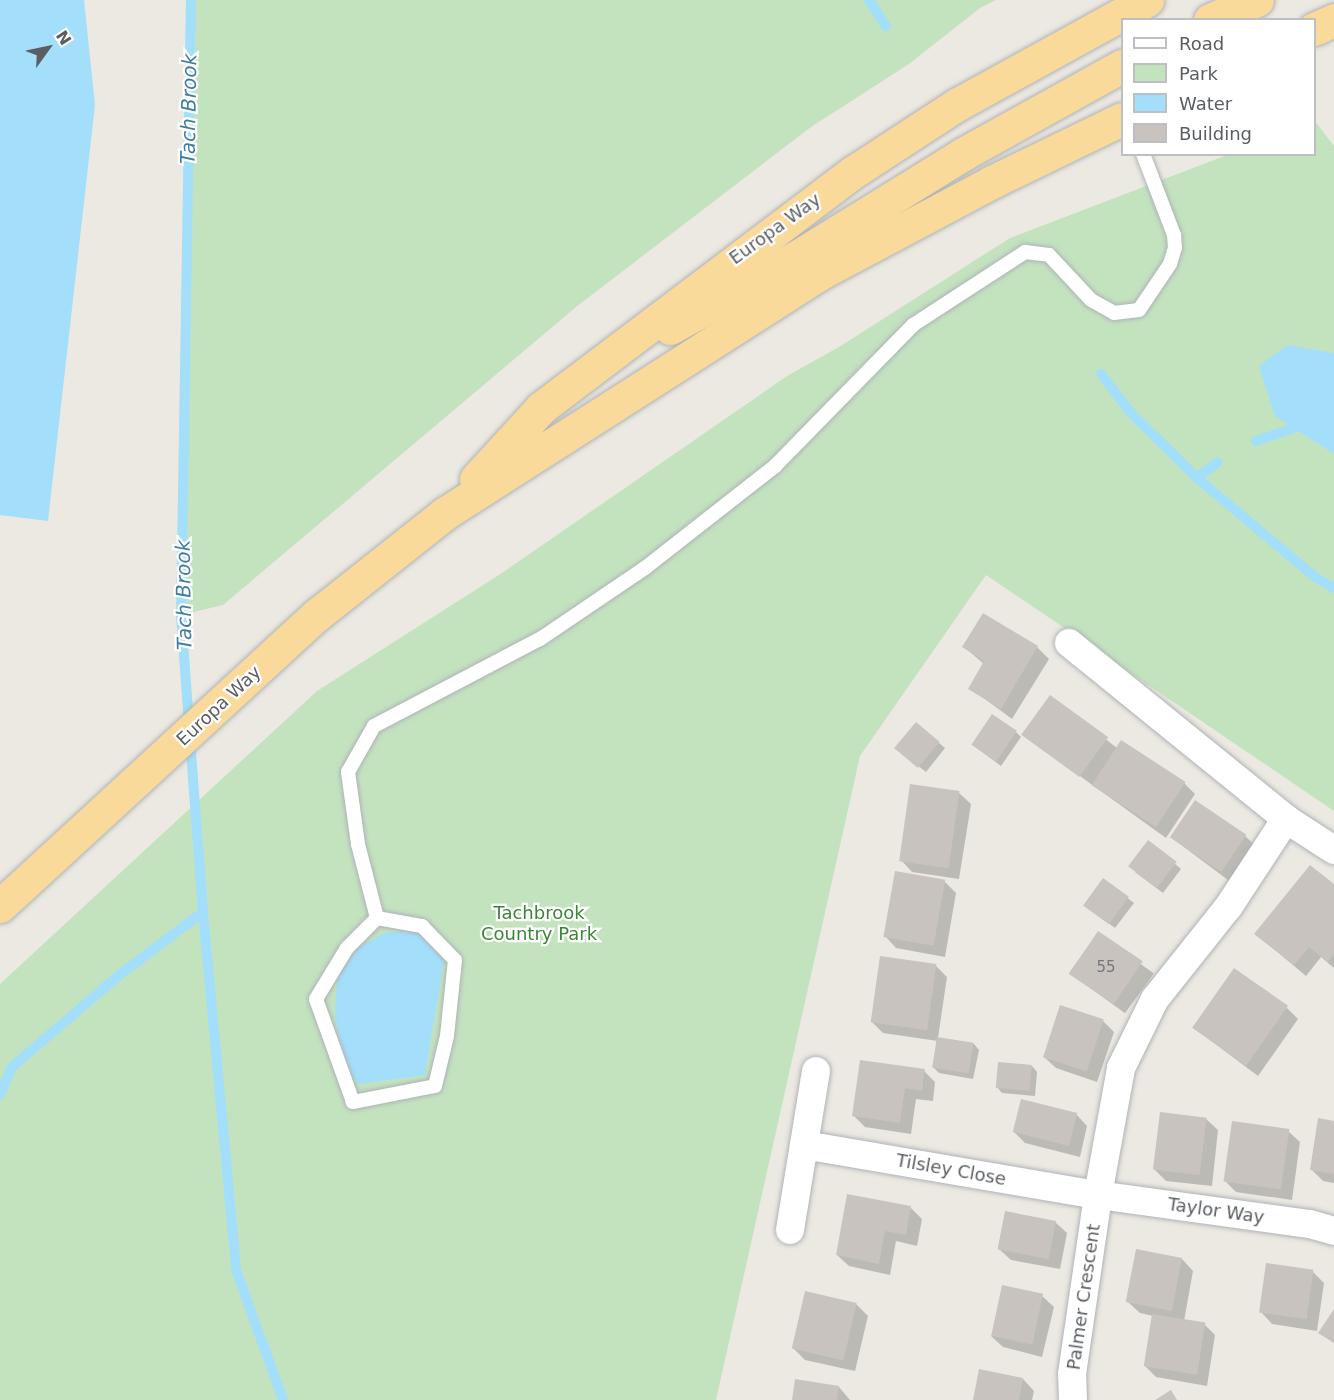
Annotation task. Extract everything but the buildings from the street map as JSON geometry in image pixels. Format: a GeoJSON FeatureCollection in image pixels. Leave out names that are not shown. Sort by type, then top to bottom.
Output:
{"type":"FeatureCollection","features":[{"type":"Feature","properties":{"kind":"highway","name":"Europa Way"},"geometry":{"type":"LineString","coordinates":[[444,514],[541,408],[852,173],[958,104],[1147,0]]}},
{"type":"Feature","properties":{"kind":"highway"},"geometry":{"type":"LineString","coordinates":[[1215,18],[1257,0]]}},
{"type":"Feature","properties":{"kind":"highway"},"geometry":{"type":"LineString","coordinates":[[582,376],[753,283],[963,154],[1121,67]]}},
{"type":"Feature","properties":{"kind":"highway","name":"Europa Way"},"geometry":{"type":"LineString","coordinates":[[0,906],[318,614],[444,514],[819,274],[992,182],[1121,119]]}},
{"type":"Feature","properties":{"kind":"street"},"geometry":{"type":"LineString","coordinates":[[1069,643],[1286,819],[1334,850]]}},
{"type":"Feature","properties":{"kind":"street","name":"Palmer Crescent"},"geometry":{"type":"LineString","coordinates":[[1072,1400],[1072,1374],[1098,1195],[1120,1068],[1140,1023],[1229,906],[1286,819]]}},
{"type":"Feature","properties":{"kind":"street"},"geometry":{"type":"LineString","coordinates":[[790,1230],[816,1071]]}},
{"type":"Feature","properties":{"kind":"street","name":"Tilsley Close"},"geometry":{"type":"LineString","coordinates":[[804,1145],[1098,1195]]}},
{"type":"Feature","properties":{"kind":"street","name":"Taylor Way"},"geometry":{"type":"LineString","coordinates":[[1098,1195],[1310,1224],[1334,1231]]}},
{"type":"Feature","properties":{"kind":"lane"},"geometry":{"type":"LineString","coordinates":[[377,918],[358,844],[348,772],[374,726],[540,639],[645,567],[775,466],[913,325],[1025,252],[1049,255],[1090,300],[1114,313],[1139,310],[1170,264],[1175,248],[1174,235],[1144,156]]}},
{"type":"Feature","properties":{"kind":"lane"},"geometry":{"type":"LineString","coordinates":[[377,918],[422,926],[455,960],[447,1036],[435,1086],[352,1102],[316,999],[347,948],[377,918]]}},
{"type":"Feature","properties":{"kind":"green space"},"geometry":{"type":"Polygon","coordinates":[[[186,0],[996,0],[980,8],[909,64],[811,127],[576,307],[223,605],[181,615],[186,0]]]}},
{"type":"Feature","properties":{"kind":"green space","name":"Tachbrook Country Park"},"geometry":{"type":"Polygon","coordinates":[[[1316,122],[1334,146],[1334,811],[986,575],[860,756],[716,1400],[0,1400],[0,984],[317,691],[502,573],[787,376],[839,347],[1010,238],[1224,156],[1316,156],[1316,122]]]}},
{"type":"Feature","properties":{"kind":"water"},"geometry":{"type":"Polygon","coordinates":[[[0,0],[84,0],[95,105],[48,521],[0,515],[0,0]]]}},
{"type":"Feature","properties":{"kind":"water"},"geometry":{"type":"Polygon","coordinates":[[[1287,345],[1334,353],[1334,454],[1275,416],[1259,366],[1287,345]]]}},
{"type":"Feature","properties":{"kind":"water"},"geometry":{"type":"Polygon","coordinates":[[[409,931],[425,934],[444,960],[425,1075],[358,1084],[346,1067],[335,1017],[337,977],[356,949],[385,933],[409,931]]]}},
{"type":"Feature","properties":{"kind":"waterway","name":"Tach Brook"},"geometry":{"type":"LineString","coordinates":[[189,724],[181,615],[191,0]]}},
{"type":"Feature","properties":{"kind":"waterway"},"geometry":{"type":"LineString","coordinates":[[869,0],[886,26]]}},
{"type":"Feature","properties":{"kind":"waterway"},"geometry":{"type":"LineString","coordinates":[[1101,374],[1131,413],[1197,478],[1315,577],[1334,588]]}},
{"type":"Feature","properties":{"kind":"waterway"},"geometry":{"type":"LineString","coordinates":[[1256,441],[1294,428]]}},
{"type":"Feature","properties":{"kind":"waterway"},"geometry":{"type":"LineString","coordinates":[[1197,478],[1218,462]]}},
{"type":"Feature","properties":{"kind":"waterway","name":"Tach Brook"},"geometry":{"type":"LineString","coordinates":[[0,1095],[12,1067],[118,976],[203,912],[190,740]]}},
{"type":"Feature","properties":{"kind":"waterway"},"geometry":{"type":"LineString","coordinates":[[203,912],[236,1270],[283,1400]]}}]}
